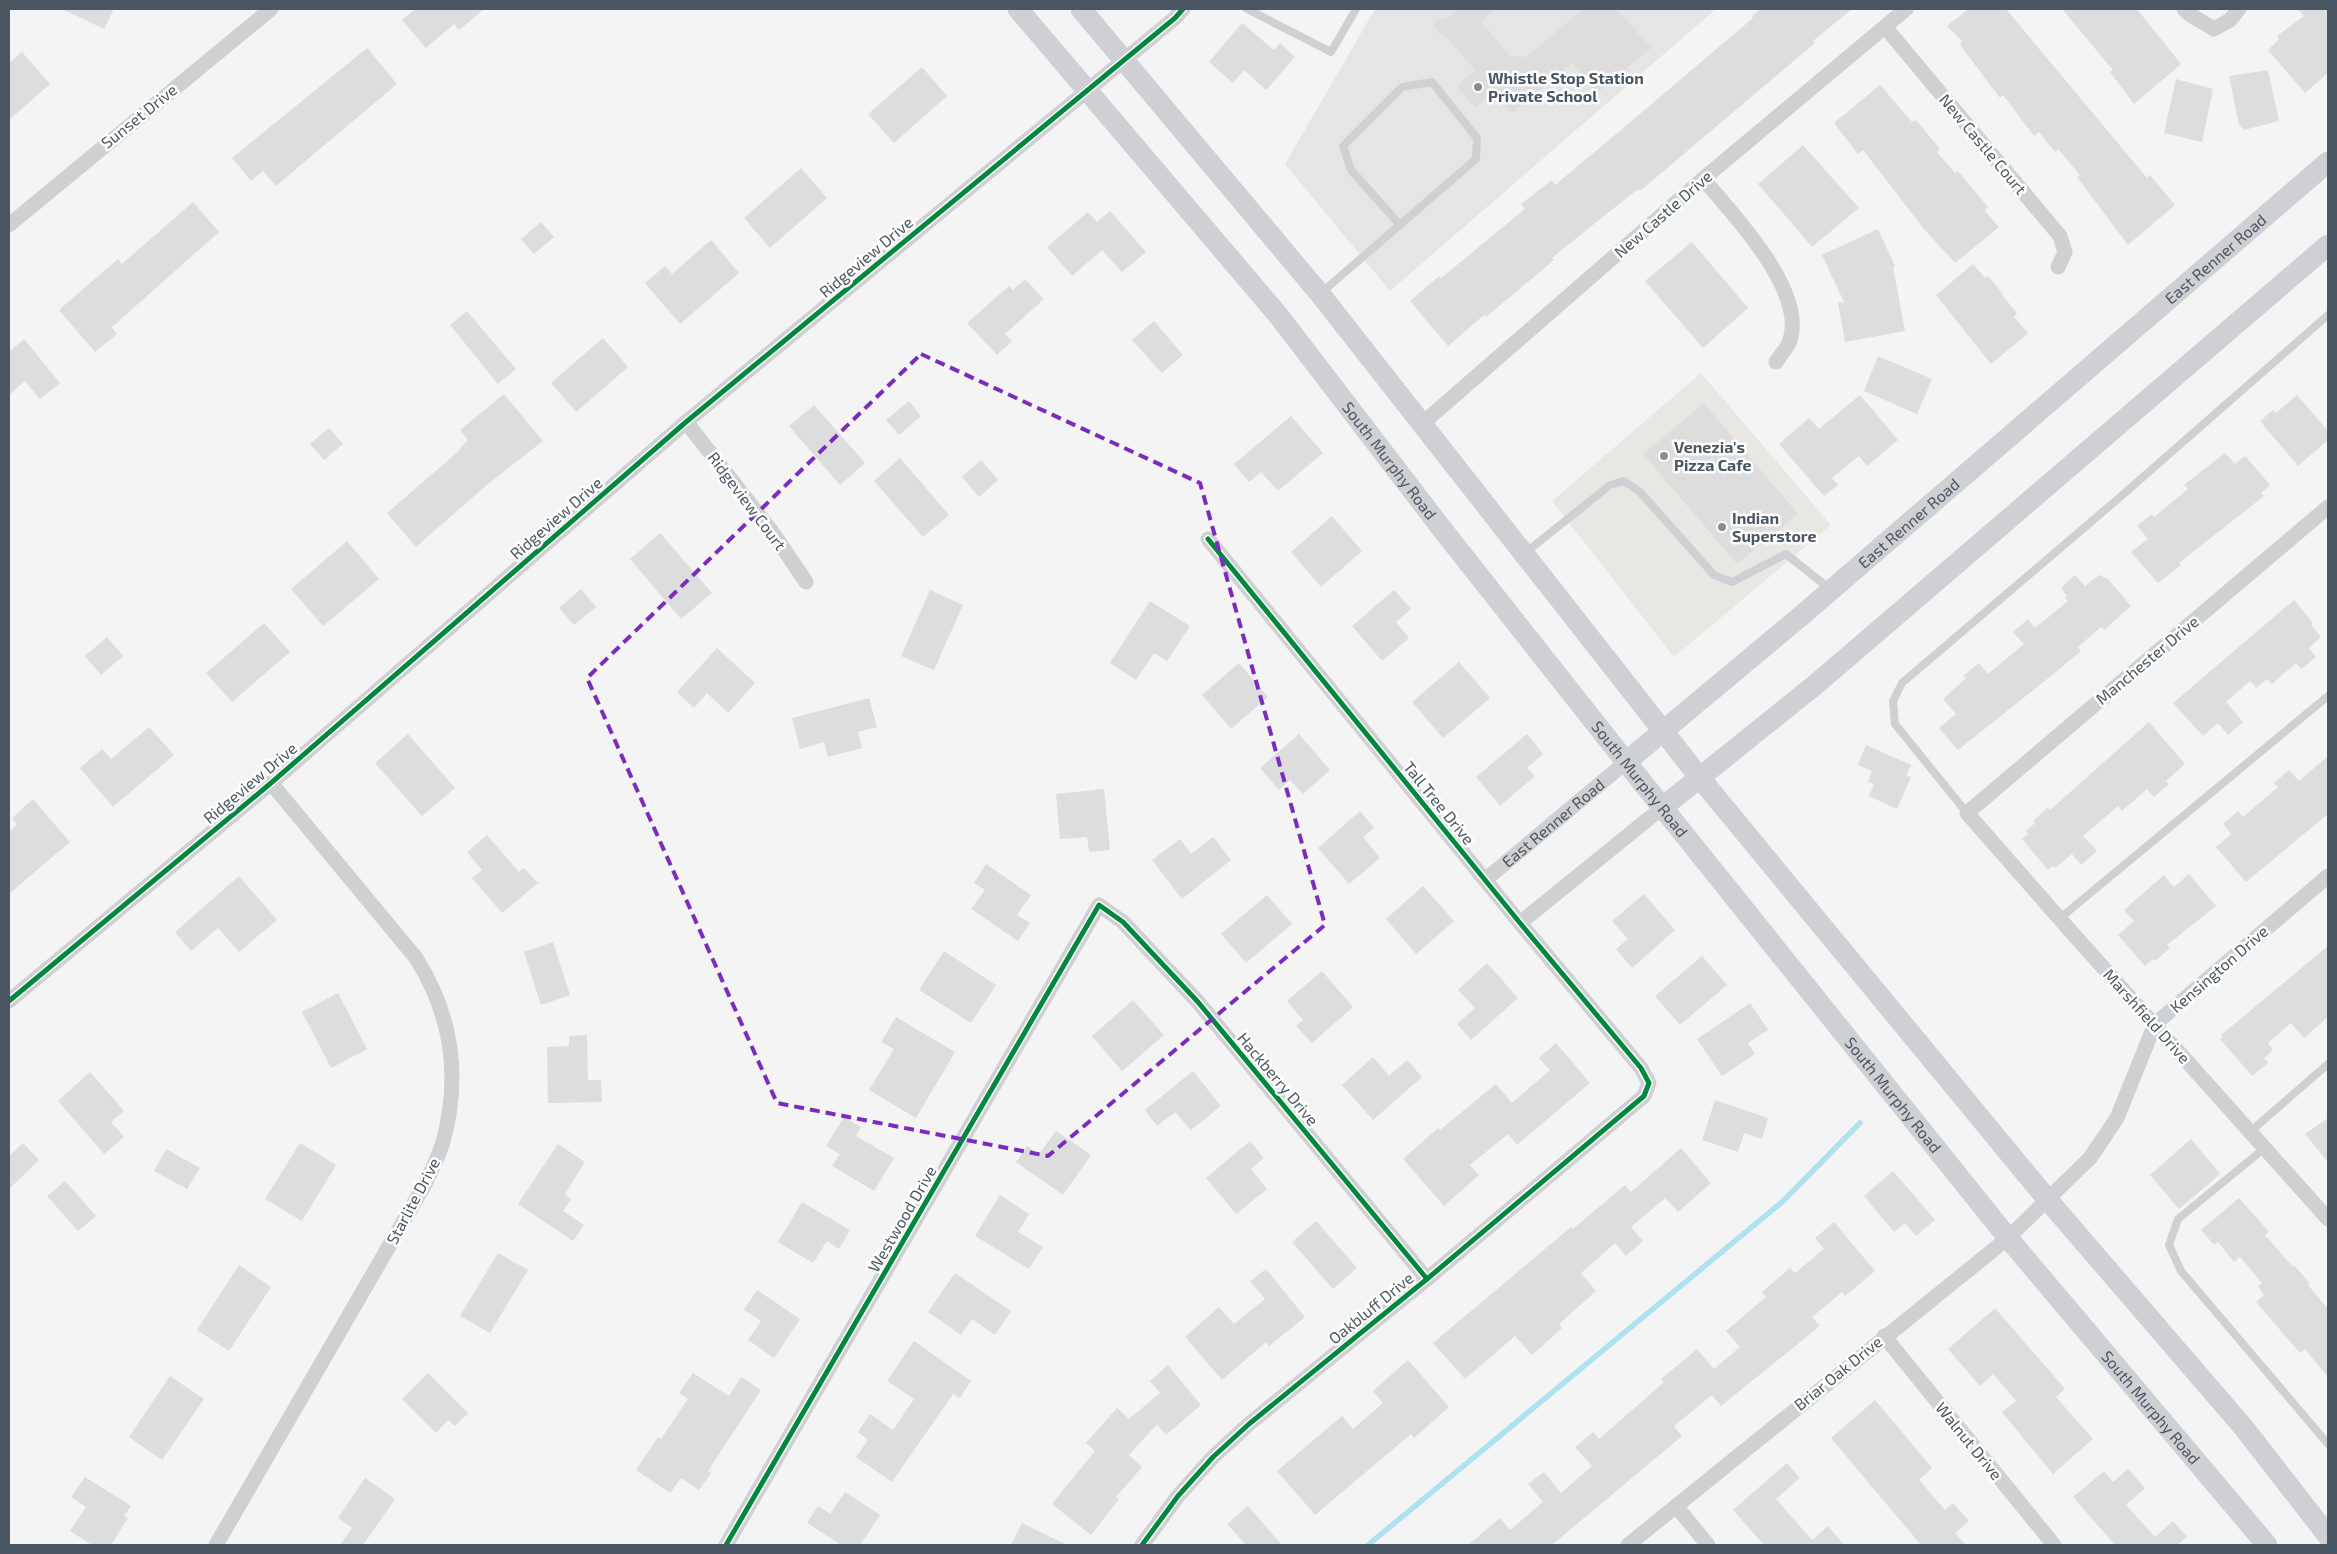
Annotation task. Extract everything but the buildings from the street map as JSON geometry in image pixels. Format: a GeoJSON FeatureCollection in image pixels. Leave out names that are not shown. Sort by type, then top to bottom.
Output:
{"type":"FeatureCollection","features":[{"type":"Feature","properties":{"kind":"main road","name":"South Murphy Road"},"geometry":{"type":"LineString","coordinates":[[1018,9],[1278,315],[1442,529],[1626,762],[2008,1238],[2267,1545]]}},
{"type":"Feature","properties":{"kind":"main road"},"geometry":{"type":"LineString","coordinates":[[1081,9],[1249,206],[1320,294],[1423,423],[1523,555],[1700,778],[2047,1199],[2244,1428],[2328,1536]]}},
{"type":"Feature","properties":{"kind":"main road","name":"East Renner Road"},"geometry":{"type":"LineString","coordinates":[[1626,762],[1831,590],[2328,162]]}},
{"type":"Feature","properties":{"kind":"main road"},"geometry":{"type":"LineString","coordinates":[[1663,807],[1815,685],[2328,245]]}},
{"type":"Feature","properties":{"kind":"street","name":"Sunset Drive"},"geometry":{"type":"LineString","coordinates":[[9,225],[271,9]]}},
{"type":"Feature","properties":{"kind":"street","name":"Ridgeview Drive"},"geometry":{"type":"LineString","coordinates":[[9,1001],[271,782],[686,422],[1175,18],[1183,9]]}},
{"type":"Feature","properties":{"kind":"street","name":"New Castle Drive"},"geometry":{"type":"LineString","coordinates":[[1423,423],[1703,179],[1906,9]]}},
{"type":"Feature","properties":{"kind":"street"},"geometry":{"type":"LineString","coordinates":[[2184,9],[2188,14],[2214,29],[2230,20],[2240,9]]}},
{"type":"Feature","properties":{"kind":"street","name":"New Castle Court"},"geometry":{"type":"LineString","coordinates":[[1884,27],[2060,236],[2065,252],[2058,266]]}},
{"type":"Feature","properties":{"kind":"street"},"geometry":{"type":"LineString","coordinates":[[1703,179],[1754,240],[1784,285],[1792,324],[1789,342],[1776,362]]}},
{"type":"Feature","properties":{"kind":"street","name":"Ridgeview Court"},"geometry":{"type":"LineString","coordinates":[[686,422],[773,533],[806,582]]}},
{"type":"Feature","properties":{"kind":"street","name":"Manchester Drive"},"geometry":{"type":"LineString","coordinates":[[1967,813],[2328,507]]}},
{"type":"Feature","properties":{"kind":"street","name":"Tall Tree Drive"},"geometry":{"type":"LineString","coordinates":[[1208,539],[1520,923],[1641,1068],[1649,1082]]}},
{"type":"Feature","properties":{"kind":"street","name":"East Renner Road"},"geometry":{"type":"LineString","coordinates":[[1485,880],[1626,762]]}},
{"type":"Feature","properties":{"kind":"street","name":"Starlite Drive"},"geometry":{"type":"LineString","coordinates":[[216,1545],[425,1184],[443,1144],[452,1088],[449,1034],[432,983],[416,958],[271,782]]}},
{"type":"Feature","properties":{"kind":"street"},"geometry":{"type":"LineString","coordinates":[[1520,923],[1663,807]]}},
{"type":"Feature","properties":{"kind":"street","name":"Marshfield Drive"},"geometry":{"type":"LineString","coordinates":[[1967,813],[2059,919],[2266,1147],[2328,1219]]}},
{"type":"Feature","properties":{"kind":"street","name":"Kensington Drive"},"geometry":{"type":"LineString","coordinates":[[2047,1199],[2090,1158],[2117,1118],[2155,1024],[2328,876]]}},
{"type":"Feature","properties":{"kind":"street","name":"Hackberry Drive"},"geometry":{"type":"LineString","coordinates":[[1099,905],[1123,922],[1198,1002],[1427,1279]]}},
{"type":"Feature","properties":{"kind":"street","name":"Westwood Drive"},"geometry":{"type":"LineString","coordinates":[[726,1545],[1099,905]]}},
{"type":"Feature","properties":{"kind":"street","name":"Oakbluff Drive"},"geometry":{"type":"LineString","coordinates":[[1142,1545],[1178,1496],[1220,1451],[1249,1424],[1427,1279],[1644,1096],[1649,1082]]}},
{"type":"Feature","properties":{"kind":"street","name":"Briar Oak Drive"},"geometry":{"type":"LineString","coordinates":[[1628,1545],[1884,1336],[2008,1238],[2047,1199]]}},
{"type":"Feature","properties":{"kind":"street","name":"Walnut Drive"},"geometry":{"type":"LineString","coordinates":[[1884,1336],[2054,1545]]}},
{"type":"Feature","properties":{"kind":"street"},"geometry":{"type":"LineString","coordinates":[[1676,1506],[1708,1545]]}},
{"type":"Feature","properties":{"kind":"lane"},"geometry":{"type":"LineString","coordinates":[[1247,9],[1331,52],[1356,9]]}},
{"type":"Feature","properties":{"kind":"lane"},"geometry":{"type":"LineString","coordinates":[[1320,294],[1400,225],[1476,159],[1477,138],[1432,82],[1402,87],[1343,146],[1351,170],[1400,225]]}},
{"type":"Feature","properties":{"kind":"lane"},"geometry":{"type":"LineString","coordinates":[[1967,813],[1896,724],[1893,702],[1902,683],[2112,504],[2328,315]]}},
{"type":"Feature","properties":{"kind":"lane"},"geometry":{"type":"LineString","coordinates":[[1523,555],[1610,485],[1624,481],[1640,492],[1714,575],[1732,582],[1786,554],[1831,590]]}},
{"type":"Feature","properties":{"kind":"lane"},"geometry":{"type":"LineString","coordinates":[[2059,919],[2328,696]]}},
{"type":"Feature","properties":{"kind":"lane"},"geometry":{"type":"LineString","coordinates":[[2251,1131],[2328,1064]]}},
{"type":"Feature","properties":{"kind":"lane"},"geometry":{"type":"LineString","coordinates":[[2266,1147],[2178,1219],[2169,1245],[2181,1271],[2328,1444]]}},
{"type":"Feature","properties":{"kind":"highlighted area"},"geometry":{"type":"Polygon","coordinates":[[[921,354],[1200,483],[1325,925],[1048,1156],[777,1103],[587,678],[921,354]]]}},
{"type":"Feature","properties":{"kind":"shaded area","name":"Whistle Stop Station Private School"},"geometry":{"type":"Polygon","coordinates":[[[1375,9],[1716,9],[1390,291],[1285,164],[1375,9]]]}},
{"type":"Feature","properties":{"kind":"shaded area"},"geometry":{"type":"Polygon","coordinates":[[[1701,373],[1831,525],[1674,657],[1552,501],[1701,373]]]}},
{"type":"Feature","properties":{"kind":"waterway"},"geometry":{"type":"LineString","coordinates":[[1368,1545],[1782,1202],[1860,1123]]}},
{"type":"Feature","properties":{"kind":"cycle path"},"geometry":{"type":"LineString","coordinates":[[9,1001],[271,783],[686,422],[1175,18],[1183,9]]}},
{"type":"Feature","properties":{"kind":"cycle path"},"geometry":{"type":"LineString","coordinates":[[1142,1545],[1178,1496],[1213,1457],[1249,1424],[1427,1279],[1644,1096],[1649,1083],[1641,1068],[1520,923],[1208,539]]}},
{"type":"Feature","properties":{"kind":"cycle path"},"geometry":{"type":"LineString","coordinates":[[726,1545],[1099,905],[1123,922],[1198,1002],[1427,1279]]}},
{"type":"Feature","properties":{"kind":"place","name":"Whistle Stop Station Private School"},"geometry":{"type":"Point","coordinates":[1478,87]}},
{"type":"Feature","properties":{"kind":"place","name":"Venezia's Pizza Cafe"},"geometry":{"type":"Point","coordinates":[1664,456]}},
{"type":"Feature","properties":{"kind":"place","name":"Indian Superstore"},"geometry":{"type":"Point","coordinates":[1722,527]}}]}
